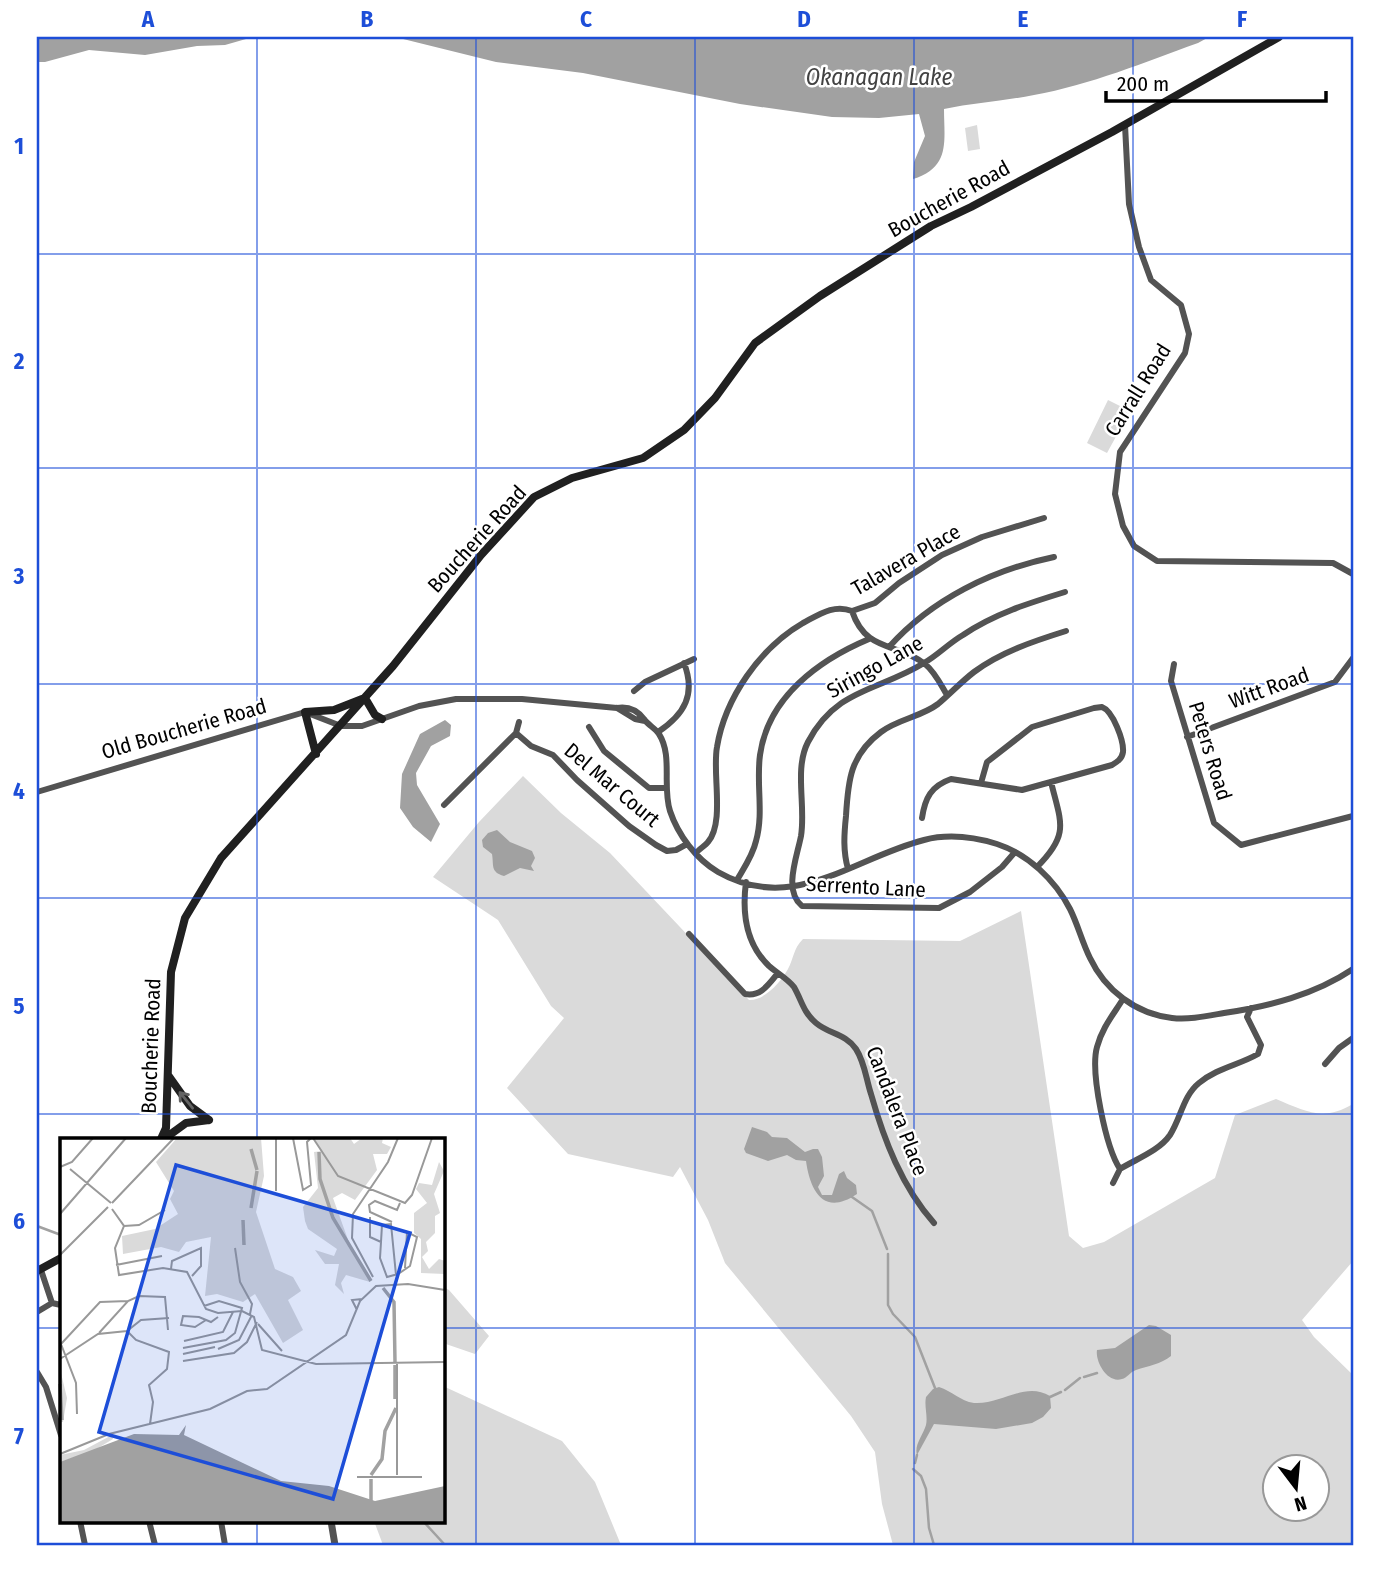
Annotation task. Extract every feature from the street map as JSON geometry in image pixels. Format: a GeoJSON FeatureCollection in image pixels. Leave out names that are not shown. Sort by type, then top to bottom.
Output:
{"type":"FeatureCollection","features":[{"type":"Feature","properties":{"kind":"main road","name":"Boucherie Road"},"geometry":{"type":"LineString","coordinates":[[163,1138],[166,1128],[171,972],[186,918],[222,858],[393,666],[481,555],[534,497],[572,478],[643,458],[684,430],[715,398],[755,343],[820,296],[931,226],[1125,125],[1279,37]]}},
{"type":"Feature","properties":{"kind":"main road"},"geometry":{"type":"LineString","coordinates":[[316,754],[305,712],[334,710],[365,698],[375,715],[382,719]]}},
{"type":"Feature","properties":{"kind":"main road"},"geometry":{"type":"LineString","coordinates":[[164,1138],[186,1123],[209,1120],[190,1106],[167,1075]]}},
{"type":"Feature","properties":{"kind":"main road"},"geometry":{"type":"LineString","coordinates":[[39,1270],[60,1259]]}},
{"type":"Feature","properties":{"kind":"street","name":"Carrall Road"},"geometry":{"type":"LineString","coordinates":[[1125,125],[1129,204],[1139,247],[1151,280],[1181,304],[1189,334],[1185,353],[1121,452],[1115,494],[1123,526],[1134,546],[1157,561],[1333,563],[1353,574]]}},
{"type":"Feature","properties":{"kind":"street","name":"Talavera Place"},"geometry":{"type":"LineString","coordinates":[[696,853],[709,841],[714,828],[717,807],[717,748],[734,697],[752,669],[775,645],[801,625],[830,609],[841,606],[852,611],[875,603],[899,583],[942,555],[982,537],[1044,518]]}},
{"type":"Feature","properties":{"kind":"street"},"geometry":{"type":"LineString","coordinates":[[889,647],[924,615],[956,593],[1026,563],[1054,556]]}},
{"type":"Feature","properties":{"kind":"street","name":"Siringo Lane"},"geometry":{"type":"LineString","coordinates":[[792,887],[802,831],[803,755],[824,718],[839,704],[861,690],[924,663],[963,634],[995,616],[1023,604],[1065,592]]}},
{"type":"Feature","properties":{"kind":"street"},"geometry":{"type":"LineString","coordinates":[[852,611],[857,625],[869,639],[924,663],[947,695]]}},
{"type":"Feature","properties":{"kind":"street"},"geometry":{"type":"LineString","coordinates":[[848,869],[844,842],[848,779],[854,762],[867,743],[883,730],[924,713],[974,671],[1002,655],[1066,631]]}},
{"type":"Feature","properties":{"kind":"street"},"geometry":{"type":"LineString","coordinates":[[737,880],[756,842],[760,812],[760,756],[766,731],[798,683],[818,666],[869,639]]}},
{"type":"Feature","properties":{"kind":"street","name":"Witt Road"},"geometry":{"type":"LineString","coordinates":[[1187,737],[1335,682],[1353,658]]}},
{"type":"Feature","properties":{"kind":"street"},"geometry":{"type":"LineString","coordinates":[[634,691],[645,682],[694,659]]}},
{"type":"Feature","properties":{"kind":"street"},"geometry":{"type":"LineString","coordinates":[[658,732],[673,723],[683,710],[690,687],[684,663]]}},
{"type":"Feature","properties":{"kind":"street","name":"Peters Road"},"geometry":{"type":"LineString","coordinates":[[1174,664],[1171,681],[1214,823],[1241,845],[1353,816]]}},
{"type":"Feature","properties":{"kind":"street"},"geometry":{"type":"LineString","coordinates":[[305,712],[341,726],[362,726],[419,706],[456,699],[522,699],[626,707],[640,714],[658,732],[666,751],[665,788],[670,810],[687,844],[720,873],[770,888],[792,887],[815,883],[926,839],[968,837],[998,844],[1037,867],[1059,891],[1070,909],[1090,960],[1100,974],[1123,999],[1152,1013],[1175,1018],[1203,1017],[1251,1008],[1297,997],[1324,986],[1353,969]]}},
{"type":"Feature","properties":{"kind":"street"},"geometry":{"type":"LineString","coordinates":[[922,818],[925,800],[941,783],[951,779],[1022,790],[1112,765],[1120,760],[1123,750],[1112,715],[1108,709],[1094,708],[1032,727],[987,762],[981,783]]}},
{"type":"Feature","properties":{"kind":"street","name":"Old Boucherie Road"},"geometry":{"type":"LineString","coordinates":[[37,792],[305,712]]}},
{"type":"Feature","properties":{"kind":"street"},"geometry":{"type":"LineString","coordinates":[[444,805],[516,733],[519,722]]}},
{"type":"Feature","properties":{"kind":"street"},"geometry":{"type":"LineString","coordinates":[[589,727],[604,751],[649,788],[665,788]]}},
{"type":"Feature","properties":{"kind":"street","name":"Del Mar Court"},"geometry":{"type":"LineString","coordinates":[[516,733],[531,746],[553,755],[629,826],[656,845],[667,851],[687,844]]}},
{"type":"Feature","properties":{"kind":"street"},"geometry":{"type":"LineString","coordinates":[[1037,867],[1054,850],[1060,835],[1061,823],[1051,782]]}},
{"type":"Feature","properties":{"kind":"street","name":"Serrento Lane"},"geometry":{"type":"LineString","coordinates":[[792,887],[796,901],[803,906],[939,908],[970,892],[1002,867],[1015,852]]}},
{"type":"Feature","properties":{"kind":"street","name":"Candalera Place"},"geometry":{"type":"LineString","coordinates":[[747,882],[744,901],[752,944],[763,960],[793,986],[802,1007],[817,1024],[844,1037],[854,1046],[863,1061],[884,1135],[902,1175],[916,1203],[934,1223]]}},
{"type":"Feature","properties":{"kind":"street"},"geometry":{"type":"LineString","coordinates":[[689,934],[745,994],[752,996],[760,992],[778,973]]}},
{"type":"Feature","properties":{"kind":"street"},"geometry":{"type":"LineString","coordinates":[[1120,1169],[1107,1135],[1095,1070],[1096,1050],[1103,1029],[1123,999]]}},
{"type":"Feature","properties":{"kind":"street"},"geometry":{"type":"LineString","coordinates":[[1113,1183],[1120,1169],[1164,1143],[1172,1133],[1188,1096],[1199,1083],[1258,1054],[1261,1045],[1247,1017],[1251,1008]]}},
{"type":"Feature","properties":{"kind":"street"},"geometry":{"type":"LineString","coordinates":[[1325,1064],[1339,1048],[1353,1038]]}},
{"type":"Feature","properties":{"kind":"street"},"geometry":{"type":"LineString","coordinates":[[39,1270],[52,1303]]}},
{"type":"Feature","properties":{"kind":"street"},"geometry":{"type":"LineString","coordinates":[[37,1312],[52,1303],[60,1305]]}},
{"type":"Feature","properties":{"kind":"street"},"geometry":{"type":"LineString","coordinates":[[37,1372],[46,1387],[60,1432]]}},
{"type":"Feature","properties":{"kind":"street"},"geometry":{"type":"LineString","coordinates":[[80,1522],[85,1545]]}},
{"type":"Feature","properties":{"kind":"street"},"geometry":{"type":"LineString","coordinates":[[149,1522],[155,1545]]}},
{"type":"Feature","properties":{"kind":"street"},"geometry":{"type":"LineString","coordinates":[[221,1522],[225,1545]]}},
{"type":"Feature","properties":{"kind":"street"},"geometry":{"type":"LineString","coordinates":[[331,1522],[335,1545]]}},
{"type":"Feature","properties":{"kind":"shaded area"},"geometry":{"type":"Polygon","coordinates":[[[977,125],[980,149],[968,151],[965,128],[977,125]]]}},
{"type":"Feature","properties":{"kind":"shaded area"},"geometry":{"type":"Polygon","coordinates":[[[1108,400],[1130,411],[1107,453],[1087,443],[1108,400]]]}},
{"type":"Feature","properties":{"kind":"shaded area"},"geometry":{"type":"Polygon","coordinates":[[[523,776],[561,813],[610,853],[749,1000],[766,994],[777,985],[803,939],[960,941],[1021,911],[1069,1236],[1083,1248],[1104,1242],[1215,1178],[1235,1115],[1276,1099],[1314,1113],[1332,1112],[1353,1104],[1353,1261],[1302,1320],[1314,1337],[1353,1375],[1353,1545],[893,1545],[882,1504],[875,1452],[851,1416],[725,1263],[708,1220],[680,1167],[673,1177],[568,1154],[507,1088],[564,1018],[551,1006],[498,920],[433,877],[479,822],[523,776]]]}},
{"type":"Feature","properties":{"kind":"shaded area"},"geometry":{"type":"Polygon","coordinates":[[[444,1288],[489,1336],[475,1354],[444,1343],[444,1288]]]}},
{"type":"Feature","properties":{"kind":"shaded area"},"geometry":{"type":"Polygon","coordinates":[[[444,1386],[562,1441],[595,1482],[621,1545],[383,1545],[374,1522],[444,1522],[444,1386]]]}},
{"type":"Feature","properties":{"kind":"water"},"geometry":{"type":"Polygon","coordinates":[[[37,37],[253,37],[225,45],[197,46],[145,55],[89,50],[37,62],[37,37]]]}},
{"type":"Feature","properties":{"kind":"water","name":"Okanagan Lake"},"geometry":{"type":"Polygon","coordinates":[[[395,37],[1209,37],[1138,65],[1055,91],[944,109],[944,142],[940,160],[934,168],[913,179],[914,162],[925,136],[919,114],[879,118],[832,117],[740,104],[583,73],[496,62],[395,37]]]}},
{"type":"Feature","properties":{"kind":"water"},"geometry":{"type":"Polygon","coordinates":[[[445,720],[451,725],[450,736],[431,746],[416,773],[417,785],[440,824],[431,842],[413,827],[400,808],[402,774],[420,734],[445,720]]]}},
{"type":"Feature","properties":{"kind":"water"},"geometry":{"type":"Polygon","coordinates":[[[497,830],[510,842],[532,851],[535,858],[531,866],[534,871],[520,868],[504,876],[496,872],[492,854],[483,847],[482,840],[488,833],[497,830]]]}},
{"type":"Feature","properties":{"kind":"water"},"geometry":{"type":"Polygon","coordinates":[[[752,1127],[767,1132],[772,1137],[787,1138],[805,1152],[818,1149],[822,1157],[824,1176],[818,1187],[822,1195],[832,1195],[839,1174],[844,1171],[847,1178],[856,1185],[857,1194],[835,1203],[827,1201],[815,1190],[806,1161],[787,1155],[768,1161],[746,1153],[744,1149],[752,1127]]]}},
{"type":"Feature","properties":{"kind":"water"},"geometry":{"type":"Polygon","coordinates":[[[1149,1325],[1171,1335],[1171,1356],[1134,1371],[1122,1379],[1117,1380],[1107,1375],[1100,1365],[1097,1350],[1115,1348],[1149,1325]]]}},
{"type":"Feature","properties":{"kind":"water"},"geometry":{"type":"Polygon","coordinates":[[[939,1387],[974,1403],[994,1401],[1022,1392],[1041,1392],[1050,1396],[1051,1408],[1043,1417],[1032,1423],[996,1429],[934,1424],[917,1455],[918,1444],[926,1425],[926,1397],[939,1387]]]}},
{"type":"Feature","properties":{"kind":"waterway"},"geometry":{"type":"LineString","coordinates":[[852,1197],[872,1211],[887,1249]]}},
{"type":"Feature","properties":{"kind":"waterway"},"geometry":{"type":"LineString","coordinates":[[37,1226],[60,1235]]}},
{"type":"Feature","properties":{"kind":"waterway"},"geometry":{"type":"LineString","coordinates":[[888,1254],[888,1305],[915,1337],[935,1388]]}},
{"type":"Feature","properties":{"kind":"waterway"},"geometry":{"type":"LineString","coordinates":[[1084,1377],[1097,1373]]}},
{"type":"Feature","properties":{"kind":"waterway"},"geometry":{"type":"LineString","coordinates":[[1065,1390],[1080,1378]]}},
{"type":"Feature","properties":{"kind":"waterway"},"geometry":{"type":"LineString","coordinates":[[1050,1397],[1061,1392]]}},
{"type":"Feature","properties":{"kind":"waterway"},"geometry":{"type":"LineString","coordinates":[[915,1463],[917,1455]]}},
{"type":"Feature","properties":{"kind":"waterway"},"geometry":{"type":"LineString","coordinates":[[913,1469],[921,1476],[926,1489],[929,1528],[934,1545]]}},
{"type":"Feature","properties":{"kind":"waterway"},"geometry":{"type":"LineString","coordinates":[[424,1522],[445,1545]]}}]}
